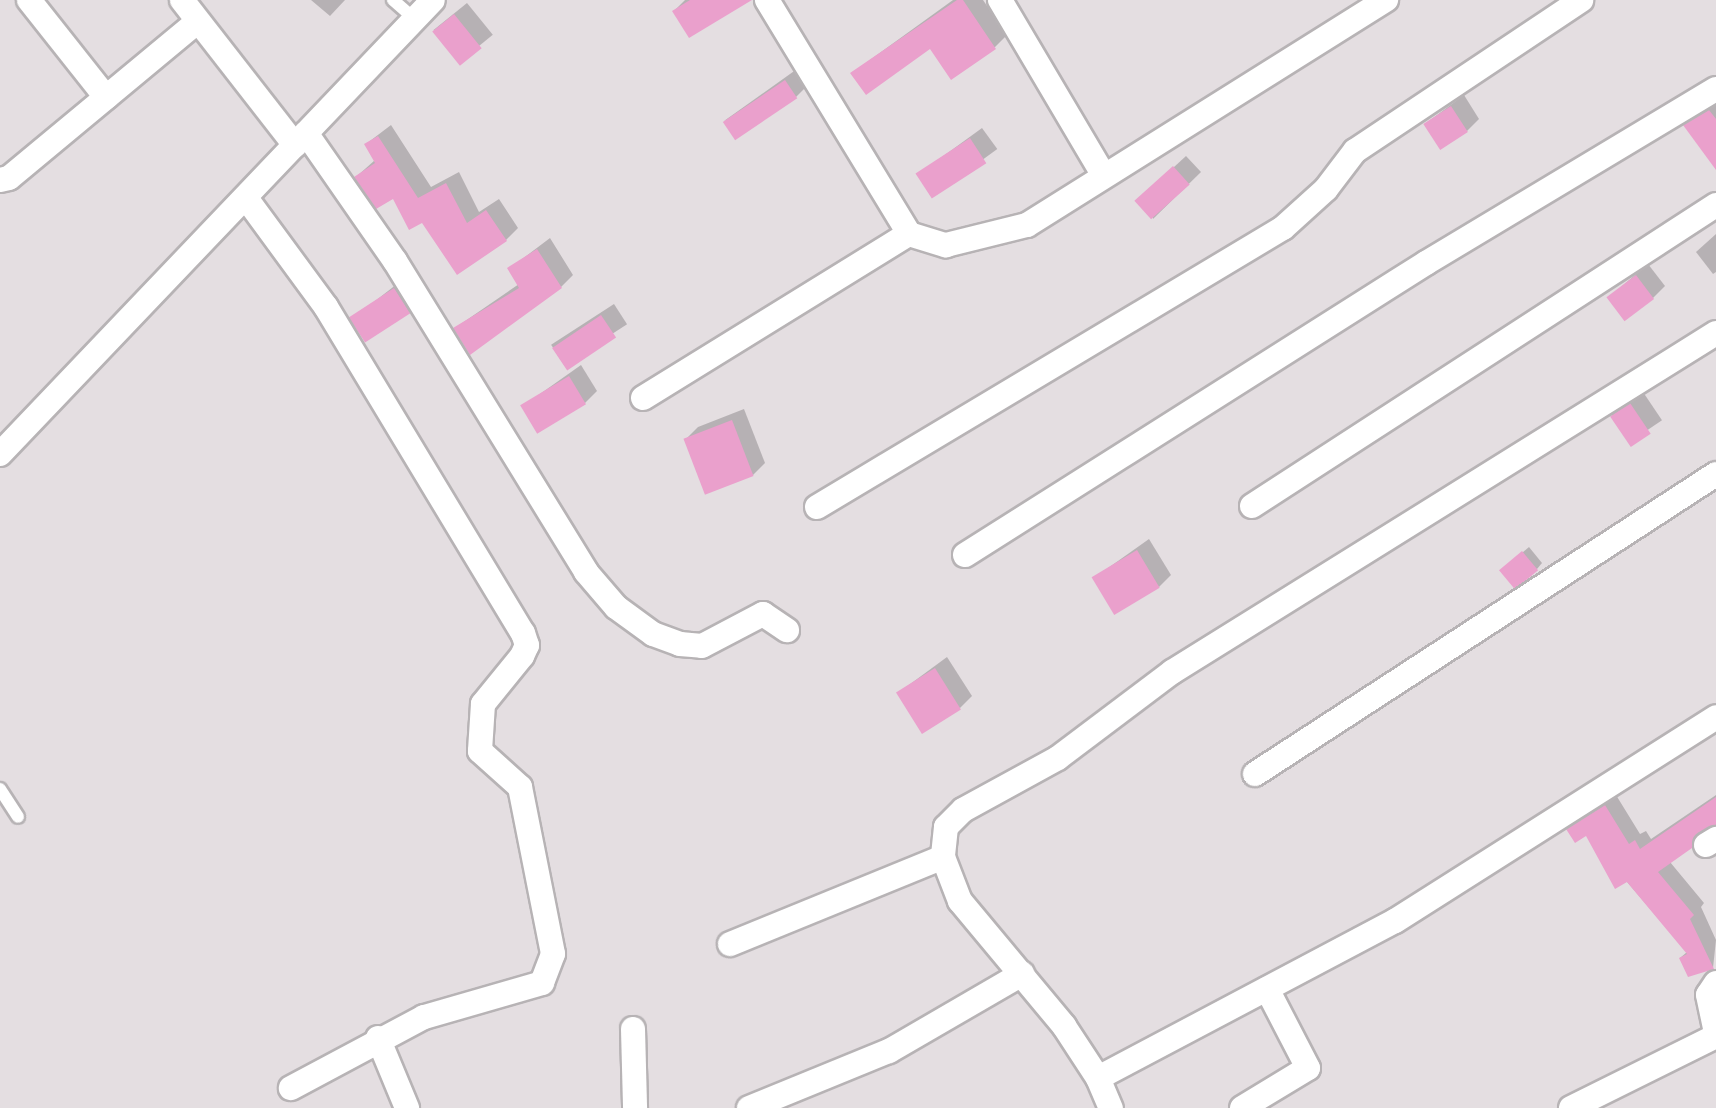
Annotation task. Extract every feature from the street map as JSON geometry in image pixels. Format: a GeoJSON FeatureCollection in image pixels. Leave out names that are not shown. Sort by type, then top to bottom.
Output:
{"type":"FeatureCollection","features":[{"type":"Feature","properties":{"kind":"street"},"geometry":{"type":"LineString","coordinates":[[29,0],[106,97]]}},
{"type":"Feature","properties":{"kind":"street"},"geometry":{"type":"LineString","coordinates":[[182,0],[197,22],[300,139],[395,261],[586,572],[616,607],[653,634],[680,644],[702,646],[763,614],[787,630]]}},
{"type":"Feature","properties":{"kind":"street"},"geometry":{"type":"LineString","coordinates":[[0,454],[433,0]]}},
{"type":"Feature","properties":{"kind":"street"},"geometry":{"type":"LineString","coordinates":[[767,0],[909,234],[946,245],[1027,225],[1386,0]]}},
{"type":"Feature","properties":{"kind":"street"},"geometry":{"type":"LineString","coordinates":[[1000,0],[1104,176]]}},
{"type":"Feature","properties":{"kind":"street"},"geometry":{"type":"LineString","coordinates":[[817,507],[1283,228],[1326,189],[1355,151],[1581,0]]}},
{"type":"Feature","properties":{"kind":"street"},"geometry":{"type":"LineString","coordinates":[[0,180],[9,178],[197,22]]}},
{"type":"Feature","properties":{"kind":"street"},"geometry":{"type":"LineString","coordinates":[[965,555],[1426,262],[1716,89]]}},
{"type":"Feature","properties":{"kind":"street"},"geometry":{"type":"LineString","coordinates":[[246,198],[326,307],[527,645],[483,704],[478,733],[480,751],[520,787],[553,954],[550,970],[542,983],[469,1000],[378,1038],[291,1088]]}},
{"type":"Feature","properties":{"kind":"street"},"geometry":{"type":"LineString","coordinates":[[1252,506],[1716,205]]}},
{"type":"Feature","properties":{"kind":"street"},"geometry":{"type":"LineString","coordinates":[[643,398],[909,234]]}},
{"type":"Feature","properties":{"kind":"street"},"geometry":{"type":"LineString","coordinates":[[1111,1108],[1098,1078],[1022,974],[960,901],[943,857],[946,827],[963,810],[1058,758],[1172,672],[1716,333]]}},
{"type":"Feature","properties":{"kind":"street"},"geometry":{"type":"LineString","coordinates":[[1255,774],[1716,474]]}},
{"type":"Feature","properties":{"kind":"street"},"geometry":{"type":"LineString","coordinates":[[1098,1078],[1395,921],[1716,717]]}},
{"type":"Feature","properties":{"kind":"street"},"geometry":{"type":"LineString","coordinates":[[730,944],[943,857]]}},
{"type":"Feature","properties":{"kind":"street"},"geometry":{"type":"LineString","coordinates":[[749,1108],[889,1051],[1022,974]]}},
{"type":"Feature","properties":{"kind":"street"},"geometry":{"type":"LineString","coordinates":[[1571,1108],[1716,1034],[1708,995],[1716,983]]}},
{"type":"Feature","properties":{"kind":"street"},"geometry":{"type":"LineString","coordinates":[[1242,1108],[1308,1068],[1267,989]]}},
{"type":"Feature","properties":{"kind":"street"},"geometry":{"type":"LineString","coordinates":[[633,1029],[635,1108]]}},
{"type":"Feature","properties":{"kind":"street"},"geometry":{"type":"LineString","coordinates":[[378,1038],[406,1108]]}},
{"type":"Feature","properties":{"kind":"lane"},"geometry":{"type":"LineString","coordinates":[[393,0],[415,19]]}},
{"type":"Feature","properties":{"kind":"lane"},"geometry":{"type":"LineString","coordinates":[[0,789],[18,817]]}},
{"type":"Feature","properties":{"kind":"building"},"geometry":{"type":"Polygon","coordinates":[[[690,0],[752,0],[689,38],[672,11],[690,0]]]}},
{"type":"Feature","properties":{"kind":"building"},"geometry":{"type":"Polygon","coordinates":[[[957,0],[963,0],[996,49],[951,80],[930,49],[866,95],[850,73],[957,0]]]}},
{"type":"Feature","properties":{"kind":"building"},"geometry":{"type":"Polygon","coordinates":[[[454,14],[482,48],[460,66],[432,32],[454,14]]]}},
{"type":"Feature","properties":{"kind":"building"},"geometry":{"type":"Polygon","coordinates":[[[785,80],[797,98],[735,140],[723,122],[785,80]]]}},
{"type":"Feature","properties":{"kind":"building"},"geometry":{"type":"Polygon","coordinates":[[[1451,106],[1468,132],[1440,150],[1423,124],[1451,106]]]}},
{"type":"Feature","properties":{"kind":"building"},"geometry":{"type":"Polygon","coordinates":[[[1709,110],[1716,119],[1716,170],[1683,125],[1709,110]]]}},
{"type":"Feature","properties":{"kind":"building"},"geometry":{"type":"Polygon","coordinates":[[[378,136],[418,198],[446,183],[467,223],[486,210],[507,241],[457,275],[422,223],[409,230],[393,199],[376,209],[354,177],[375,163],[364,144],[378,136]]]}},
{"type":"Feature","properties":{"kind":"building"},"geometry":{"type":"Polygon","coordinates":[[[970,138],[986,163],[932,199],[915,173],[970,138]]]}},
{"type":"Feature","properties":{"kind":"building"},"geometry":{"type":"Polygon","coordinates":[[[1173,166],[1190,185],[1151,219],[1134,201],[1173,166]]]}},
{"type":"Feature","properties":{"kind":"building"},"geometry":{"type":"Polygon","coordinates":[[[537,249],[562,288],[470,355],[453,328],[519,288],[507,268],[537,249]]]}},
{"type":"Feature","properties":{"kind":"building"},"geometry":{"type":"Polygon","coordinates":[[[1636,275],[1654,299],[1625,321],[1606,297],[1636,275]]]}},
{"type":"Feature","properties":{"kind":"building"},"geometry":{"type":"Polygon","coordinates":[[[394,288],[410,313],[365,343],[349,317],[394,288]]]}},
{"type":"Feature","properties":{"kind":"building"},"geometry":{"type":"Polygon","coordinates":[[[601,315],[616,337],[567,370],[552,348],[601,315]]]}},
{"type":"Feature","properties":{"kind":"building"},"geometry":{"type":"Polygon","coordinates":[[[569,376],[586,404],[537,434],[520,405],[569,376]]]}},
{"type":"Feature","properties":{"kind":"building"},"geometry":{"type":"Polygon","coordinates":[[[1630,403],[1651,434],[1631,447],[1610,416],[1630,403]]]}},
{"type":"Feature","properties":{"kind":"building"},"geometry":{"type":"Polygon","coordinates":[[[732,420],[754,476],[705,495],[683,439],[732,420]]]}},
{"type":"Feature","properties":{"kind":"building"},"geometry":{"type":"Polygon","coordinates":[[[1137,550],[1160,588],[1114,615],[1092,577],[1137,550]]]}},
{"type":"Feature","properties":{"kind":"building"},"geometry":{"type":"Polygon","coordinates":[[[1522,551],[1538,570],[1515,589],[1499,570],[1522,551]]]}},
{"type":"Feature","properties":{"kind":"building"},"geometry":{"type":"Polygon","coordinates":[[[935,668],[961,710],[922,734],[896,692],[935,668]]]}},
{"type":"Feature","properties":{"kind":"building"},"geometry":{"type":"Polygon","coordinates":[[[1716,797],[1716,825],[1698,833],[1692,848],[1658,872],[1694,915],[1690,919],[1714,969],[1688,977],[1679,958],[1687,954],[1627,882],[1615,889],[1586,836],[1575,843],[1566,829],[1605,805],[1629,844],[1635,840],[1640,849],[1716,797]]]}}]}
